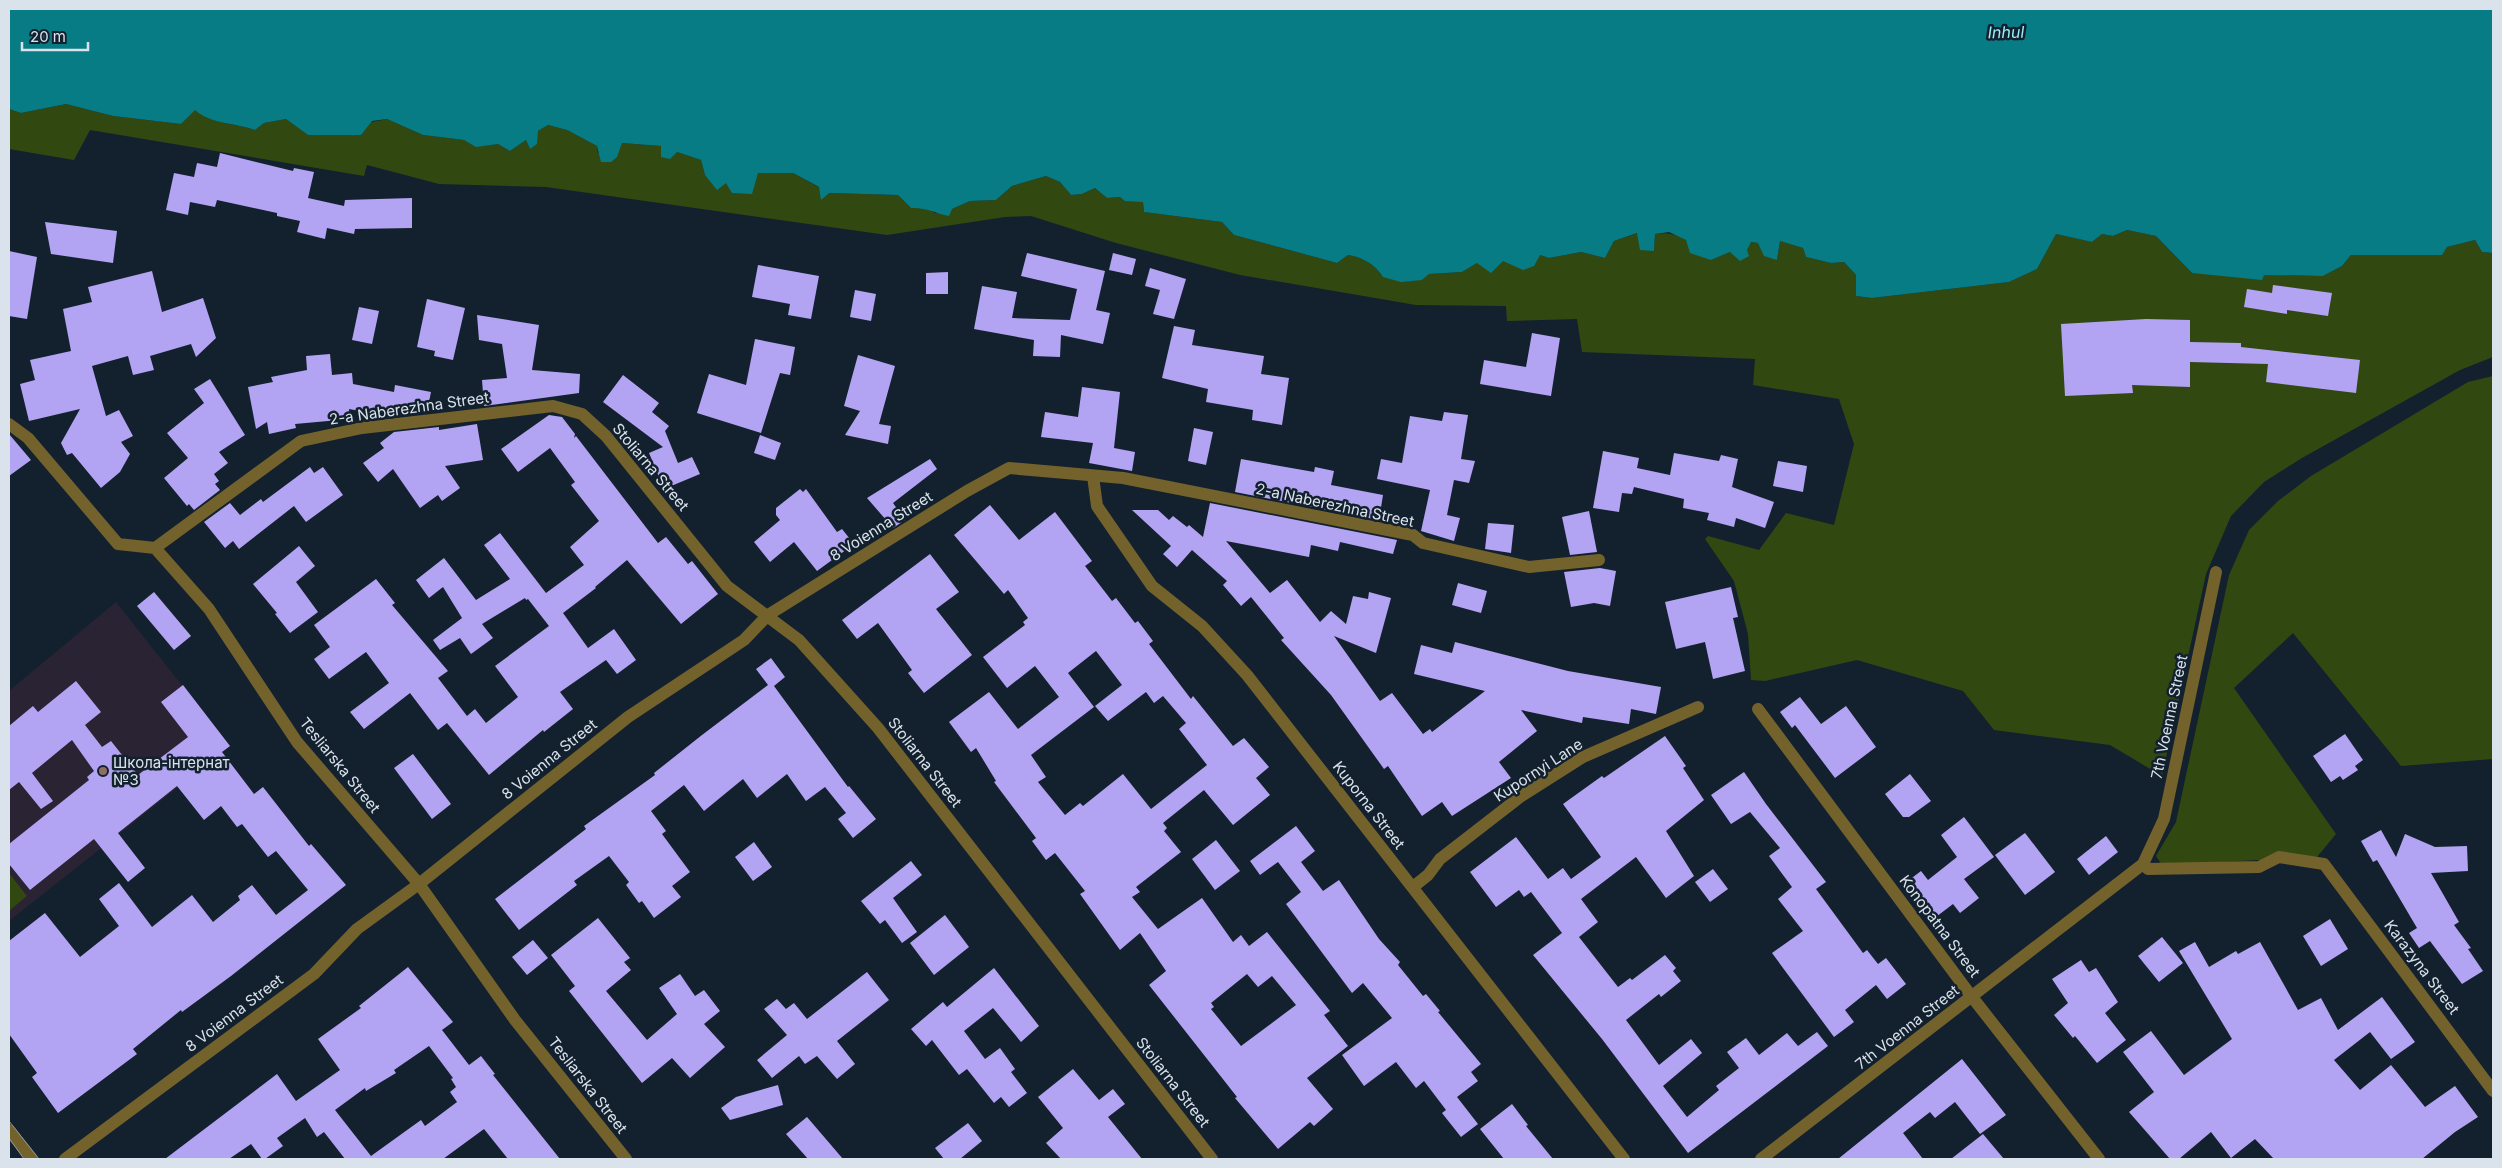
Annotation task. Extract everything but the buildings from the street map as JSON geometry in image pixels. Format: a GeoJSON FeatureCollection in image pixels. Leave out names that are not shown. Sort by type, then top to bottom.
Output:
{"type":"FeatureCollection","features":[{"type":"Feature","properties":{"kind":"street","name":"2-a Naberezhna Street"},"geometry":{"type":"LineString","coordinates":[[155,548],[301,441],[362,428],[553,406],[582,414]]}},
{"type":"Feature","properties":{"kind":"street","name":"Stoliarna Street"},"geometry":{"type":"LineString","coordinates":[[582,414],[606,436],[727,586],[799,640],[878,728],[1212,1159]]}},
{"type":"Feature","properties":{"kind":"street"},"geometry":{"type":"LineString","coordinates":[[9,424],[28,438],[118,544],[155,548]]}},
{"type":"Feature","properties":{"kind":"street","name":"8 Voienna Street"},"geometry":{"type":"LineString","coordinates":[[66,1159],[314,974],[357,929],[419,884],[628,717],[744,640],[768,615],[967,491],[1009,468],[1093,476]]}},
{"type":"Feature","properties":{"kind":"street","name":"2-a Naberezhna Street"},"geometry":{"type":"LineString","coordinates":[[1093,476],[1123,478],[1413,535],[1423,543],[1529,567],[1599,560]]}},
{"type":"Feature","properties":{"kind":"street","name":"Kuporna Street"},"geometry":{"type":"LineString","coordinates":[[1093,476],[1097,506],[1152,586],[1202,626],[1247,674],[1624,1159]]}},
{"type":"Feature","properties":{"kind":"street","name":"Tesliarska Street"},"geometry":{"type":"LineString","coordinates":[[155,548],[208,609],[297,742],[419,884],[515,1020],[626,1159]]}},
{"type":"Feature","properties":{"kind":"street","name":"7th Voenna Street"},"geometry":{"type":"LineString","coordinates":[[1761,1159],[2143,864],[2164,819],[2216,572]]}},
{"type":"Feature","properties":{"kind":"street","name":"Kupornyi Lane"},"geometry":{"type":"LineString","coordinates":[[1413,887],[1428,875],[1440,858],[1520,798],[1583,758],[1698,707]]}},
{"type":"Feature","properties":{"kind":"street","name":"Konopatna Street"},"geometry":{"type":"LineString","coordinates":[[1758,709],[1972,997],[2099,1159]]}},
{"type":"Feature","properties":{"kind":"street","name":"Karazyna Street"},"geometry":{"type":"LineString","coordinates":[[2143,864],[2148,869],[2259,867],[2279,857],[2324,864],[2493,1091]]}},
{"type":"Feature","properties":{"kind":"street"},"geometry":{"type":"LineString","coordinates":[[9,1130],[32,1159]]}},
{"type":"Feature","properties":{"kind":"shaded area","name":"Школа-інтернат №3"},"geometry":{"type":"Polygon","coordinates":[[[116,602],[230,746],[9,921],[9,691],[116,602]]]}},
{"type":"Feature","properties":{"kind":"green space"},"geometry":{"type":"Polygon","coordinates":[[[66,104],[113,116],[181,124],[195,109],[208,118],[255,130],[264,123],[286,119],[308,135],[387,119],[423,135],[464,140],[476,146],[498,144],[510,151],[526,140],[530,149],[538,131],[548,125],[567,130],[597,146],[598,153],[622,143],[661,146],[661,157],[677,152],[701,160],[705,175],[726,183],[758,173],[793,173],[829,193],[898,195],[911,208],[925,207],[935,213],[952,209],[970,201],[996,200],[1012,186],[1046,176],[1060,182],[1071,195],[1082,194],[1095,188],[1107,198],[1121,197],[1143,202],[1144,212],[1222,222],[1234,235],[1337,263],[1348,255],[1353,256],[1373,265],[1383,277],[1422,280],[1428,274],[1462,272],[1477,263],[1540,255],[1549,258],[1581,252],[1605,258],[1614,241],[1638,233],[1654,251],[1655,234],[1672,234],[1686,240],[1711,260],[1730,252],[1747,250],[1750,242],[1758,243],[1777,260],[1780,241],[1803,248],[1806,257],[1831,263],[1844,262],[1856,275],[1856,296],[1872,298],[2009,282],[2037,269],[2056,234],[2092,242],[2102,234],[2113,236],[2127,230],[2156,236],[2192,273],[2323,276],[2342,266],[2351,255],[2441,255],[2447,247],[2475,240],[2482,252],[2493,253],[2493,357],[2460,370],[2302,458],[2264,482],[2231,516],[2206,574],[2162,776],[2110,745],[1994,730],[1963,691],[1857,660],[1765,681],[1751,680],[1748,634],[1734,581],[1705,539],[1708,536],[1759,550],[1786,513],[1834,525],[1854,444],[1839,399],[1753,385],[1755,359],[1582,352],[1577,319],[1507,321],[1506,306],[1416,305],[1240,275],[1116,243],[1031,216],[1005,217],[887,235],[546,187],[439,184],[367,165],[364,176],[90,130],[74,160],[9,149],[9,109],[21,113],[66,104]]]}},
{"type":"Feature","properties":{"kind":"green space"},"geometry":{"type":"Polygon","coordinates":[[[2493,376],[2493,759],[2401,766],[2293,633],[2234,688],[2336,834],[2317,857],[2162,865],[2156,856],[2176,822],[2229,575],[2249,530],[2278,501],[2311,476],[2468,382],[2493,376]]]}},
{"type":"Feature","properties":{"kind":"green space"},"geometry":{"type":"Polygon","coordinates":[[[9,873],[27,896],[9,911],[9,873]]]}},
{"type":"Feature","properties":{"kind":"water","name":"Inhul"},"geometry":{"type":"Polygon","coordinates":[[[9,9],[2493,9],[2493,253],[2482,252],[2475,240],[2447,247],[2442,255],[2351,255],[2342,266],[2323,276],[2264,275],[2262,280],[2192,273],[2156,236],[2127,230],[2113,236],[2102,234],[2092,242],[2056,234],[2037,269],[2009,282],[1872,298],[1856,296],[1856,275],[1844,262],[1831,263],[1806,257],[1803,248],[1780,241],[1777,260],[1764,256],[1758,243],[1751,242],[1747,250],[1749,256],[1740,261],[1730,252],[1711,260],[1690,253],[1686,240],[1669,232],[1655,234],[1654,251],[1640,250],[1637,233],[1614,241],[1605,258],[1581,252],[1549,258],[1540,255],[1534,266],[1523,270],[1503,261],[1491,273],[1477,263],[1462,272],[1429,274],[1422,280],[1401,282],[1383,277],[1373,265],[1353,256],[1348,255],[1337,263],[1234,235],[1222,222],[1144,212],[1143,202],[1125,201],[1120,197],[1107,198],[1095,188],[1082,194],[1071,195],[1060,182],[1046,176],[1012,186],[996,200],[970,201],[952,209],[949,216],[925,209],[911,208],[898,195],[829,193],[821,200],[819,187],[793,173],[758,173],[752,194],[732,193],[726,183],[717,190],[705,175],[701,160],[677,152],[670,159],[661,157],[661,146],[622,143],[617,157],[611,162],[601,162],[597,146],[567,130],[548,125],[538,131],[537,144],[530,149],[526,140],[510,151],[498,144],[476,147],[464,140],[423,135],[387,119],[372,121],[361,135],[308,135],[286,119],[264,123],[255,130],[216,121],[201,115],[195,110],[181,124],[113,116],[66,104],[21,113],[9,109],[9,9]]]}},
{"type":"Feature","properties":{"kind":"tram line"},"geometry":{"type":"LineString","coordinates":[[9,1121],[39,1159]]}},
{"type":"Feature","properties":{"kind":"tram line"},"geometry":{"type":"LineString","coordinates":[[9,1138],[24,1159]]}},
{"type":"Feature","properties":{"kind":"place","name":"Школа-інтернат №3"},"geometry":{"type":"Point","coordinates":[103,771]}}]}
